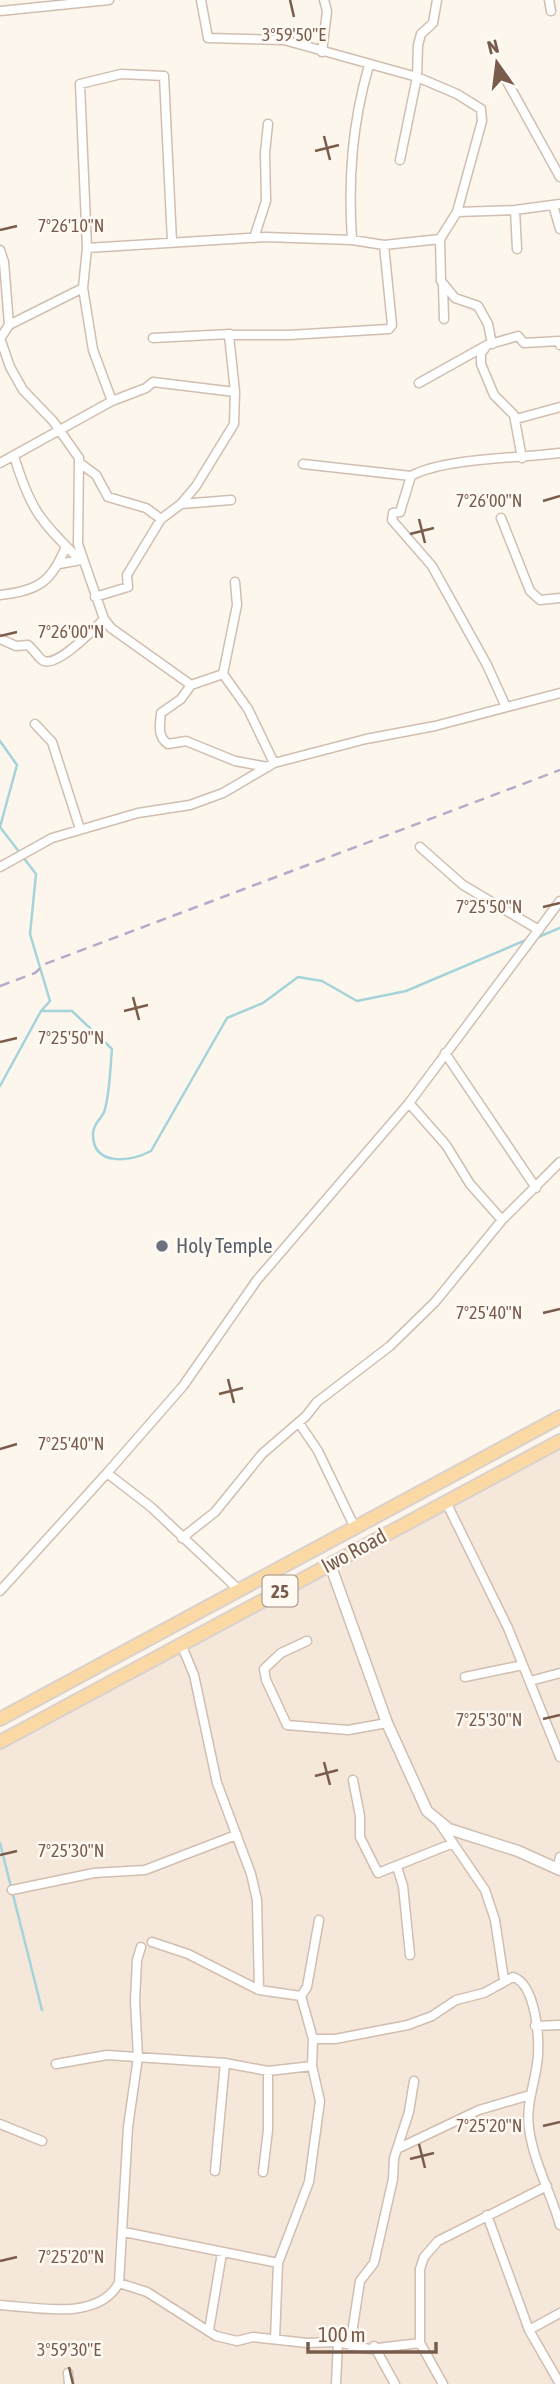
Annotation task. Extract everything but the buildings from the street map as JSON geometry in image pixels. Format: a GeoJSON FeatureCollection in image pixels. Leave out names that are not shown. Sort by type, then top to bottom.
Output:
{"type":"FeatureCollection","features":[{"type":"Feature","properties":{"kind":"main road","name":"Iwo Road"},"geometry":{"type":"LineString","coordinates":[[0,1719],[560,1417]]}},
{"type":"Feature","properties":{"kind":"main road","name":"Iwo Road"},"geometry":{"type":"LineString","coordinates":[[0,1742],[560,1441]]}},
{"type":"Feature","properties":{"kind":"street"},"geometry":{"type":"LineString","coordinates":[[0,11],[109,0]]}},
{"type":"Feature","properties":{"kind":"street"},"geometry":{"type":"LineString","coordinates":[[201,0],[208,38],[270,37],[417,78],[471,101],[483,115],[457,212],[440,239],[444,319]]}},
{"type":"Feature","properties":{"kind":"street"},"geometry":{"type":"LineString","coordinates":[[322,52],[327,11],[324,0]]}},
{"type":"Feature","properties":{"kind":"street"},"geometry":{"type":"LineString","coordinates":[[400,160],[417,78],[418,45],[421,34],[433,23],[437,0]]}},
{"type":"Feature","properties":{"kind":"street"},"geometry":{"type":"LineString","coordinates":[[549,0],[551,11]]}},
{"type":"Feature","properties":{"kind":"street"},"geometry":{"type":"LineString","coordinates":[[352,240],[349,168],[358,105],[369,65]]}},
{"type":"Feature","properties":{"kind":"street"},"geometry":{"type":"LineString","coordinates":[[112,401],[93,350],[83,288],[86,248],[78,88],[83,82],[121,74],[164,76],[172,242]]}},
{"type":"Feature","properties":{"kind":"street"},"geometry":{"type":"LineString","coordinates":[[504,76],[560,177]]}},
{"type":"Feature","properties":{"kind":"street"},"geometry":{"type":"LineString","coordinates":[[254,238],[266,201],[265,153],[268,124]]}},
{"type":"Feature","properties":{"kind":"street"},"geometry":{"type":"LineString","coordinates":[[457,212],[515,210],[556,204],[560,229]]}},
{"type":"Feature","properties":{"kind":"street"},"geometry":{"type":"LineString","coordinates":[[515,210],[517,249]]}},
{"type":"Feature","properties":{"kind":"street"},"geometry":{"type":"LineString","coordinates":[[86,248],[254,238],[352,240],[384,245],[440,239]]}},
{"type":"Feature","properties":{"kind":"street"},"geometry":{"type":"LineString","coordinates":[[153,338],[230,334],[289,335],[389,328],[392,325],[384,245]]}},
{"type":"Feature","properties":{"kind":"street"},"geometry":{"type":"LineString","coordinates":[[0,250],[4,262],[9,324]]}},
{"type":"Feature","properties":{"kind":"street"},"geometry":{"type":"LineString","coordinates":[[443,285],[458,299],[467,299],[478,306],[488,324],[489,345],[481,353],[481,364],[494,395],[516,419],[522,458]]}},
{"type":"Feature","properties":{"kind":"street"},"geometry":{"type":"LineString","coordinates":[[83,288],[9,324],[0,338],[10,367],[23,390],[60,431],[81,464],[96,475],[108,498],[146,508],[161,519]]}},
{"type":"Feature","properties":{"kind":"street"},"geometry":{"type":"LineString","coordinates":[[95,597],[128,587],[127,575],[161,519],[181,504],[196,486],[234,424],[235,392],[230,334]]}},
{"type":"Feature","properties":{"kind":"street"},"geometry":{"type":"LineString","coordinates":[[419,383],[489,345],[518,336],[524,343],[559,341],[560,345]]}},
{"type":"Feature","properties":{"kind":"street"},"geometry":{"type":"LineString","coordinates":[[220,391],[234,375]]}},
{"type":"Feature","properties":{"kind":"street"},"geometry":{"type":"LineString","coordinates":[[0,463],[112,401],[146,388],[153,382],[235,392]]}},
{"type":"Feature","properties":{"kind":"street"},"geometry":{"type":"LineString","coordinates":[[516,419],[560,407]]}},
{"type":"Feature","properties":{"kind":"street"},"geometry":{"type":"LineString","coordinates":[[303,464],[411,476],[454,465],[560,453]]}},
{"type":"Feature","properties":{"kind":"street"},"geometry":{"type":"LineString","coordinates":[[14,456],[28,501],[42,523],[81,560]]}},
{"type":"Feature","properties":{"kind":"street"},"geometry":{"type":"LineString","coordinates":[[81,464],[77,530],[81,560],[104,619],[111,628],[191,685]]}},
{"type":"Feature","properties":{"kind":"street"},"geometry":{"type":"LineString","coordinates":[[80,477],[96,475]]}},
{"type":"Feature","properties":{"kind":"street"},"geometry":{"type":"LineString","coordinates":[[411,476],[400,512],[393,513],[392,520],[432,566],[487,665],[506,707]]}},
{"type":"Feature","properties":{"kind":"street"},"geometry":{"type":"LineString","coordinates":[[181,504],[231,499]]}},
{"type":"Feature","properties":{"kind":"street"},"geometry":{"type":"LineString","coordinates":[[501,518],[530,591],[540,600],[560,598]]}},
{"type":"Feature","properties":{"kind":"street"},"geometry":{"type":"LineString","coordinates":[[0,595],[38,585],[50,577],[66,546]]}},
{"type":"Feature","properties":{"kind":"street"},"geometry":{"type":"LineString","coordinates":[[59,564],[81,560]]}},
{"type":"Feature","properties":{"kind":"street"},"geometry":{"type":"LineString","coordinates":[[235,582],[237,605],[223,674],[248,709],[271,765]]}},
{"type":"Feature","properties":{"kind":"street"},"geometry":{"type":"LineString","coordinates":[[0,639],[16,646],[28,645],[41,659],[47,661],[62,657],[104,619]]}},
{"type":"Feature","properties":{"kind":"street"},"geometry":{"type":"LineString","coordinates":[[223,674],[191,685],[181,699],[161,713],[160,732],[164,741],[169,744],[186,741],[236,761],[271,765]]}},
{"type":"Feature","properties":{"kind":"street"},"geometry":{"type":"LineString","coordinates":[[0,867],[25,851],[80,829],[138,813],[190,805],[223,793],[271,765],[560,692]]}},
{"type":"Feature","properties":{"kind":"street"},"geometry":{"type":"LineString","coordinates":[[35,724],[52,742],[80,829]]}},
{"type":"Feature","properties":{"kind":"street"},"geometry":{"type":"LineString","coordinates":[[420,847],[449,874],[538,930]]}},
{"type":"Feature","properties":{"kind":"street"},"geometry":{"type":"LineString","coordinates":[[0,1591],[183,1385],[257,1280],[410,1103],[445,1053],[523,955],[560,901]]}},
{"type":"Feature","properties":{"kind":"street"},"geometry":{"type":"LineString","coordinates":[[445,1053],[536,1188]]}},
{"type":"Feature","properties":{"kind":"street"},"geometry":{"type":"LineString","coordinates":[[410,1103],[446,1145],[477,1194],[502,1220]]}},
{"type":"Feature","properties":{"kind":"street"},"geometry":{"type":"LineString","coordinates":[[182,1538],[215,1512],[262,1454],[299,1423],[341,1381],[390,1346],[435,1302],[502,1220],[560,1162]]}},
{"type":"Feature","properties":{"kind":"street"},"geometry":{"type":"LineString","coordinates":[[299,1423],[318,1451],[355,1528]]}},
{"type":"Feature","properties":{"kind":"street"},"geometry":{"type":"LineString","coordinates":[[107,1473],[151,1507],[239,1590]]}},
{"type":"Feature","properties":{"kind":"street"},"geometry":{"type":"LineString","coordinates":[[446,1502],[523,1665],[560,1754]]}},
{"type":"Feature","properties":{"kind":"street"},"geometry":{"type":"LineString","coordinates":[[330,1564],[387,1723],[417,1793],[485,1890],[495,1920],[504,1979]]}},
{"type":"Feature","properties":{"kind":"street"},"geometry":{"type":"LineString","coordinates":[[307,1641],[281,1653],[264,1669],[266,1680],[287,1725],[348,1730],[387,1723]]}},
{"type":"Feature","properties":{"kind":"street"},"geometry":{"type":"LineString","coordinates":[[181,1644],[194,1675],[217,1783],[251,1874],[257,1900],[259,1990]]}},
{"type":"Feature","properties":{"kind":"street"},"geometry":{"type":"LineString","coordinates":[[465,1677],[523,1665]]}},
{"type":"Feature","properties":{"kind":"street"},"geometry":{"type":"LineString","coordinates":[[530,1682],[560,1673]]}},
{"type":"Feature","properties":{"kind":"street"},"geometry":{"type":"LineString","coordinates":[[353,1780],[360,1816],[360,1837],[377,1873],[451,1844]]}},
{"type":"Feature","properties":{"kind":"street"},"geometry":{"type":"LineString","coordinates":[[440,1824],[519,1851],[558,1870],[560,1857]]}},
{"type":"Feature","properties":{"kind":"street"},"geometry":{"type":"LineString","coordinates":[[12,1889],[94,1873],[145,1870],[236,1835]]}},
{"type":"Feature","properties":{"kind":"street"},"geometry":{"type":"LineString","coordinates":[[397,1867],[403,1886],[410,1955]]}},
{"type":"Feature","properties":{"kind":"street"},"geometry":{"type":"LineString","coordinates":[[275,2339],[278,2263],[309,2182],[320,2101],[312,2066],[313,2039],[301,1996],[307,1987],[319,1920]]}},
{"type":"Feature","properties":{"kind":"street"},"geometry":{"type":"LineString","coordinates":[[152,1942],[188,1954],[259,1990],[301,1996]]}},
{"type":"Feature","properties":{"kind":"street"},"geometry":{"type":"LineString","coordinates":[[0,2305],[78,2308],[101,2301],[118,2283],[124,2232],[128,2127],[138,2057],[135,2001],[137,1960],[141,1947]]}},
{"type":"Feature","properties":{"kind":"street"},"geometry":{"type":"LineString","coordinates":[[313,2039],[335,2039],[408,2025],[432,2015],[456,2000],[484,1993],[504,1979],[513,1977],[527,1987],[533,2003],[538,2051],[530,2095],[529,2131],[560,2225]]}},
{"type":"Feature","properties":{"kind":"street"},"geometry":{"type":"LineString","coordinates":[[535,2026],[560,2025]]}},
{"type":"Feature","properties":{"kind":"street"},"geometry":{"type":"LineString","coordinates":[[56,2064],[107,2055],[225,2063],[268,2071],[312,2066]]}},
{"type":"Feature","properties":{"kind":"street"},"geometry":{"type":"LineString","coordinates":[[215,2171],[225,2063]]}},
{"type":"Feature","properties":{"kind":"street"},"geometry":{"type":"LineString","coordinates":[[262,2172],[268,2130],[268,2071]]}},
{"type":"Feature","properties":{"kind":"street"},"geometry":{"type":"LineString","coordinates":[[350,2346],[360,2281],[374,2263],[414,2081]]}},
{"type":"Feature","properties":{"kind":"street"},"geometry":{"type":"LineString","coordinates":[[399,2148],[479,2110],[530,2095]]}},
{"type":"Feature","properties":{"kind":"street"},"geometry":{"type":"LineString","coordinates":[[0,2124],[42,2141]]}},
{"type":"Feature","properties":{"kind":"street"},"geometry":{"type":"LineString","coordinates":[[443,2384],[420,2343],[420,2269],[424,2257],[438,2241],[547,2186]]}},
{"type":"Feature","properties":{"kind":"street"},"geometry":{"type":"LineString","coordinates":[[487,2215],[529,2330],[560,2384]]}},
{"type":"Feature","properties":{"kind":"street"},"geometry":{"type":"LineString","coordinates":[[124,2232],[278,2263]]}},
{"type":"Feature","properties":{"kind":"street"},"geometry":{"type":"LineString","coordinates":[[209,2330],[222,2253]]}},
{"type":"Feature","properties":{"kind":"street"},"geometry":{"type":"LineString","coordinates":[[118,2283],[147,2292],[216,2336],[237,2341],[254,2337],[307,2343],[338,2342],[369,2349],[374,2346],[420,2343]]}},
{"type":"Feature","properties":{"kind":"street"},"geometry":{"type":"LineString","coordinates":[[529,2330],[560,2313]]}},
{"type":"Feature","properties":{"kind":"street"},"geometry":{"type":"LineString","coordinates":[[336,2384],[338,2342]]}},
{"type":"Feature","properties":{"kind":"street"},"geometry":{"type":"LineString","coordinates":[[374,2346],[395,2384]]}},
{"type":"Feature","properties":{"kind":"street"},"geometry":{"type":"LineString","coordinates":[[68,2373],[69,2384]]}},
{"type":"Feature","properties":{"kind":"shaded area"},"geometry":{"type":"Polygon","coordinates":[[[560,1442],[560,2384],[0,2384],[0,1742],[560,1442]]]}},
{"type":"Feature","properties":{"kind":"waterway"},"geometry":{"type":"LineString","coordinates":[[0,741],[17,765],[0,827],[36,874],[30,934],[50,1001],[41,1011]]}},
{"type":"Feature","properties":{"kind":"waterway"},"geometry":{"type":"LineString","coordinates":[[536,938],[560,928]]}},
{"type":"Feature","properties":{"kind":"waterway"},"geometry":{"type":"LineString","coordinates":[[0,1086],[41,1011],[72,1011],[112,1049],[107,1102],[94,1129],[94,1144],[106,1157],[133,1158],[151,1151],[227,1018],[263,1003],[298,977],[322,981],[357,1001],[406,991],[526,940]]}},
{"type":"Feature","properties":{"kind":"waterway"},"geometry":{"type":"LineString","coordinates":[[0,1843],[42,2010]]}},
{"type":"Feature","properties":{"kind":"railway"},"geometry":{"type":"LineString","coordinates":[[0,986],[35,973],[45,964],[560,770]]}},
{"type":"Feature","properties":{"kind":"place","name":"Holy Temple"},"geometry":{"type":"Point","coordinates":[162,1246]}}]}
